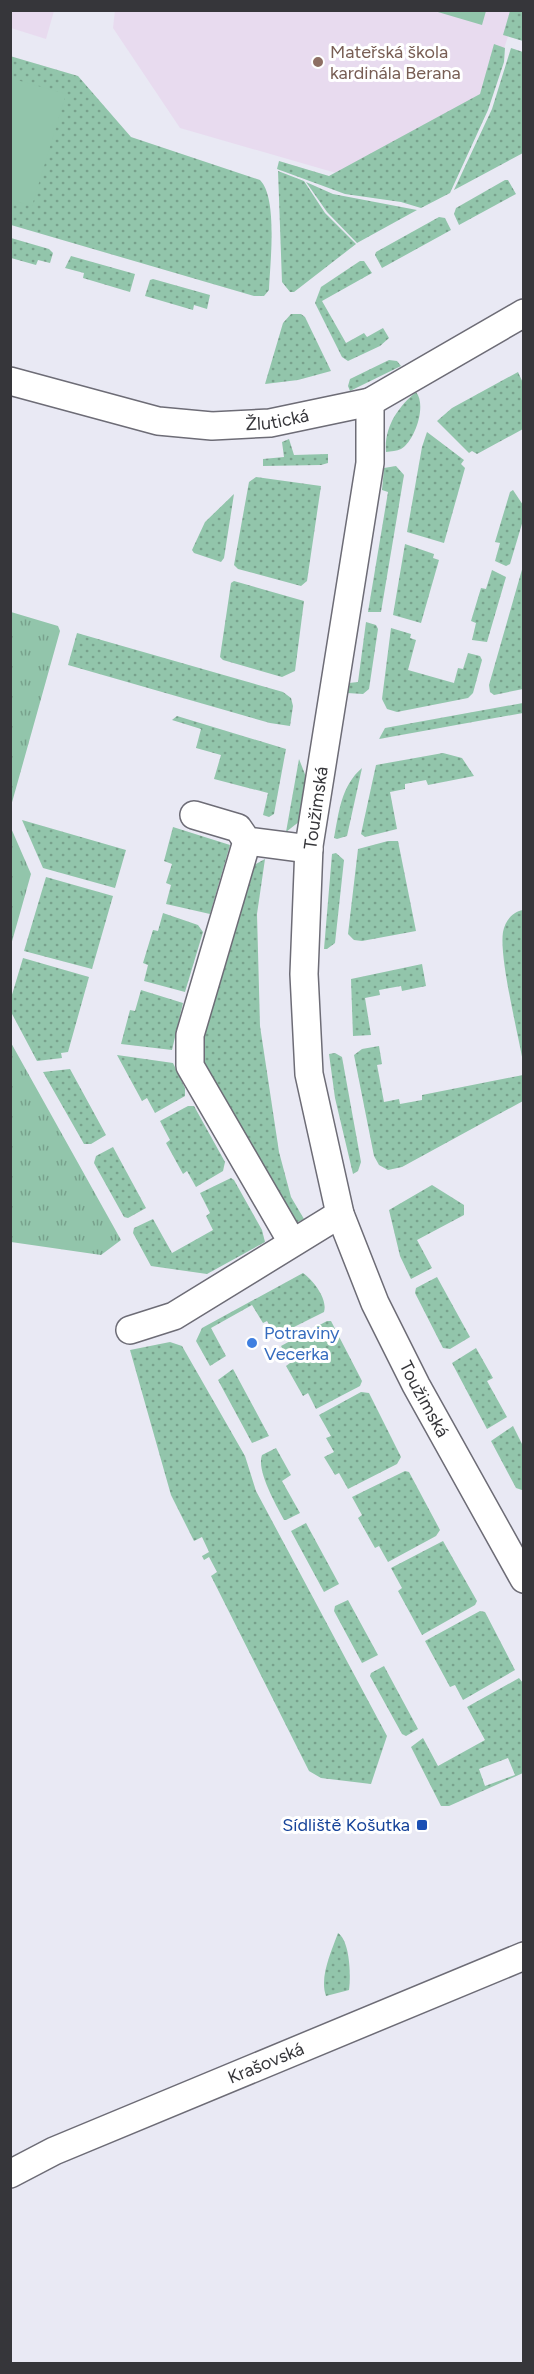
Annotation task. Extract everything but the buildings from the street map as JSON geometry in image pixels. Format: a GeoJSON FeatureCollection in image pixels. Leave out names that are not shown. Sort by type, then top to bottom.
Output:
{"type":"FeatureCollection","features":[{"type":"Feature","properties":{"kind":"street","name":"Žlutická"},"geometry":{"type":"LineString","coordinates":[[10,381],[158,421],[212,426],[270,423],[370,402],[524,313]]}},
{"type":"Feature","properties":{"kind":"street","name":"Toužimská"},"geometry":{"type":"LineString","coordinates":[[370,402],[370,463],[309,849],[304,974],[309,1074],[340,1214],[375,1303],[416,1385],[524,1579]]}},
{"type":"Feature","properties":{"kind":"street"},"geometry":{"type":"LineString","coordinates":[[194,815],[238,828],[247,841],[309,849]]}},
{"type":"Feature","properties":{"kind":"street"},"geometry":{"type":"LineString","coordinates":[[247,841],[190,1035],[190,1066],[292,1242]]}},
{"type":"Feature","properties":{"kind":"street"},"geometry":{"type":"LineString","coordinates":[[130,1330],[174,1317],[340,1214]]}},
{"type":"Feature","properties":{"kind":"street","name":"Krašovská"},"geometry":{"type":"LineString","coordinates":[[10,2174],[65,2147],[524,1956]]}},
{"type":"Feature","properties":{"kind":"shaded area","name":"Mateřská škola kardinála Berana"},"geometry":{"type":"Polygon","coordinates":[[[115,10],[516,11],[489,96],[350,177],[180,128],[113,28],[115,10]]]}},
{"type":"Feature","properties":{"kind":"shaded area"},"geometry":{"type":"Polygon","coordinates":[[[10,11],[54,11],[46,39],[11,28],[10,11]]]}},
{"type":"Feature","properties":{"kind":"green space"},"geometry":{"type":"Polygon","coordinates":[[[431,10],[486,10],[486,11],[482,25],[431,10]]]}},
{"type":"Feature","properties":{"kind":"green space"},"geometry":{"type":"Polygon","coordinates":[[[510,11],[523,11],[523,41],[503,35],[510,11]]]}},
{"type":"Feature","properties":{"kind":"green space"},"geometry":{"type":"Polygon","coordinates":[[[494,44],[505,48],[504,62],[488,110],[450,193],[421,208],[401,202],[345,194],[277,169],[279,161],[329,176],[480,94],[494,44]]]}},
{"type":"Feature","properties":{"kind":"green space"},"geometry":{"type":"Polygon","coordinates":[[[511,48],[523,52],[523,153],[454,190],[492,109],[511,48]]]}},
{"type":"Feature","properties":{"kind":"green space"},"geometry":{"type":"Polygon","coordinates":[[[10,56],[78,76],[131,137],[260,180],[266,189],[269,201],[272,232],[269,290],[264,296],[254,296],[11,225],[10,56]]]}},
{"type":"Feature","properties":{"kind":"green space"},"geometry":{"type":"Polygon","coordinates":[[[10,78],[66,94],[32,206],[11,200],[10,78]]]}},
{"type":"Feature","properties":{"kind":"green space"},"geometry":{"type":"Polygon","coordinates":[[[278,171],[304,181],[325,213],[356,244],[294,292],[290,292],[282,282],[278,171]]]}},
{"type":"Feature","properties":{"kind":"green space"},"geometry":{"type":"Polygon","coordinates":[[[508,180],[516,194],[459,225],[454,214],[456,208],[508,180]]]}},
{"type":"Feature","properties":{"kind":"green space"},"geometry":{"type":"Polygon","coordinates":[[[306,182],[333,194],[417,210],[357,243],[327,212],[306,182]]]}},
{"type":"Feature","properties":{"kind":"green space"},"geometry":{"type":"Polygon","coordinates":[[[439,217],[445,218],[451,230],[382,268],[375,255],[376,252],[439,217]]]}},
{"type":"Feature","properties":{"kind":"green space"},"geometry":{"type":"Polygon","coordinates":[[[11,238],[49,249],[53,253],[50,263],[38,260],[36,265],[11,258],[11,238]]]}},
{"type":"Feature","properties":{"kind":"green space"},"geometry":{"type":"Polygon","coordinates":[[[71,256],[135,274],[130,292],[83,278],[84,273],[65,268],[71,256]]]}},
{"type":"Feature","properties":{"kind":"green space"},"geometry":{"type":"Polygon","coordinates":[[[360,261],[364,261],[372,273],[322,301],[346,343],[364,333],[367,337],[383,328],[389,338],[380,346],[348,361],[342,357],[315,303],[321,287],[360,261]]]}},
{"type":"Feature","properties":{"kind":"green space"},"geometry":{"type":"Polygon","coordinates":[[[150,280],[210,295],[207,309],[194,305],[193,310],[145,296],[150,280]]]}},
{"type":"Feature","properties":{"kind":"green space"},"geometry":{"type":"Polygon","coordinates":[[[291,314],[301,314],[305,317],[331,371],[298,380],[265,384],[283,323],[291,314]]]}},
{"type":"Feature","properties":{"kind":"green space"},"geometry":{"type":"Polygon","coordinates":[[[389,360],[397,361],[401,366],[350,391],[348,386],[350,379],[389,360]]]}},
{"type":"Feature","properties":{"kind":"green space"},"geometry":{"type":"Polygon","coordinates":[[[518,372],[523,383],[523,429],[477,454],[472,451],[469,453],[437,421],[452,408],[518,372]]]}},
{"type":"Feature","properties":{"kind":"green space"},"geometry":{"type":"Polygon","coordinates":[[[416,392],[419,398],[420,414],[411,439],[401,449],[386,452],[387,434],[394,418],[403,404],[416,392]]]}},
{"type":"Feature","properties":{"kind":"green space"},"geometry":{"type":"Polygon","coordinates":[[[427,432],[464,460],[461,464],[465,468],[444,543],[407,532],[422,447],[427,432]]]}},
{"type":"Feature","properties":{"kind":"green space"},"geometry":{"type":"Polygon","coordinates":[[[289,439],[294,455],[328,454],[328,463],[263,466],[263,459],[284,457],[282,442],[289,439]]]}},
{"type":"Feature","properties":{"kind":"green space"},"geometry":{"type":"Polygon","coordinates":[[[396,466],[404,475],[381,612],[368,612],[388,492],[382,490],[384,468],[396,466]]]}},
{"type":"Feature","properties":{"kind":"green space"},"geometry":{"type":"Polygon","coordinates":[[[256,477],[321,486],[307,581],[301,586],[238,569],[234,565],[249,482],[256,477]]]}},
{"type":"Feature","properties":{"kind":"green space"},"geometry":{"type":"Polygon","coordinates":[[[513,490],[523,505],[524,517],[510,564],[506,566],[495,561],[500,543],[495,542],[510,492],[513,490]]]}},
{"type":"Feature","properties":{"kind":"green space"},"geometry":{"type":"Polygon","coordinates":[[[234,494],[224,558],[221,562],[194,553],[192,550],[205,522],[234,494]]]}},
{"type":"Feature","properties":{"kind":"green space"},"geometry":{"type":"Polygon","coordinates":[[[405,544],[434,554],[433,558],[439,560],[421,623],[393,615],[405,544]]]}},
{"type":"Feature","properties":{"kind":"green space"},"geometry":{"type":"Polygon","coordinates":[[[523,566],[523,689],[494,695],[490,692],[489,685],[523,566]]]}},
{"type":"Feature","properties":{"kind":"green space"},"geometry":{"type":"Polygon","coordinates":[[[492,570],[506,577],[487,642],[472,640],[476,623],[471,621],[481,588],[486,589],[492,570]]]}},
{"type":"Feature","properties":{"kind":"green space"},"geometry":{"type":"Polygon","coordinates":[[[234,581],[304,601],[295,671],[282,677],[223,660],[220,657],[231,583],[234,581]]]}},
{"type":"Feature","properties":{"kind":"green space"},"geometry":{"type":"Polygon","coordinates":[[[11,612],[58,626],[60,631],[11,806],[11,612]]]}},
{"type":"Feature","properties":{"kind":"green space"},"geometry":{"type":"Polygon","coordinates":[[[366,622],[376,625],[378,629],[369,689],[363,694],[347,693],[349,683],[358,682],[366,622]]]}},
{"type":"Feature","properties":{"kind":"green space"},"geometry":{"type":"Polygon","coordinates":[[[391,628],[411,634],[410,638],[416,640],[408,670],[454,683],[458,668],[463,669],[468,653],[480,656],[482,660],[473,693],[468,698],[397,712],[387,709],[382,699],[391,628]]]}},
{"type":"Feature","properties":{"kind":"green space"},"geometry":{"type":"Polygon","coordinates":[[[77,633],[283,692],[291,698],[293,706],[290,726],[270,723],[68,665],[77,633]]]}},
{"type":"Feature","properties":{"kind":"green space"},"geometry":{"type":"Polygon","coordinates":[[[523,703],[523,713],[379,739],[385,728],[523,703]]]}},
{"type":"Feature","properties":{"kind":"green space"},"geometry":{"type":"Polygon","coordinates":[[[177,716],[286,749],[274,814],[269,817],[263,815],[268,793],[214,779],[221,755],[196,748],[201,729],[172,720],[177,716]]]}},
{"type":"Feature","properties":{"kind":"green space"},"geometry":{"type":"Polygon","coordinates":[[[443,753],[462,758],[474,776],[428,785],[426,780],[405,784],[405,789],[390,792],[397,829],[365,837],[361,834],[376,765],[443,753]]]}},
{"type":"Feature","properties":{"kind":"green space"},"geometry":{"type":"Polygon","coordinates":[[[299,759],[310,787],[305,817],[286,832],[299,759]]]}},
{"type":"Feature","properties":{"kind":"green space"},"geometry":{"type":"Polygon","coordinates":[[[362,768],[347,836],[334,838],[345,791],[362,768]]]}},
{"type":"Feature","properties":{"kind":"green space"},"geometry":{"type":"Polygon","coordinates":[[[22,820],[126,850],[115,888],[43,868],[22,820]]]}},
{"type":"Feature","properties":{"kind":"green space"},"geometry":{"type":"Polygon","coordinates":[[[173,827],[230,845],[210,914],[166,904],[171,885],[166,883],[172,864],[164,861],[173,827]]]}},
{"type":"Feature","properties":{"kind":"green space"},"geometry":{"type":"Polygon","coordinates":[[[10,828],[31,874],[11,945],[10,828]]]}},
{"type":"Feature","properties":{"kind":"green space"},"geometry":{"type":"Polygon","coordinates":[[[388,841],[398,841],[416,931],[362,941],[354,940],[348,934],[358,849],[388,841]]]}},
{"type":"Feature","properties":{"kind":"green space"},"geometry":{"type":"Polygon","coordinates":[[[336,853],[344,860],[335,943],[324,949],[332,854],[336,853]]]}},
{"type":"Feature","properties":{"kind":"green space"},"geometry":{"type":"Polygon","coordinates":[[[265,859],[257,914],[260,1026],[279,1152],[291,1197],[304,1219],[292,1225],[205,1069],[201,1045],[250,872],[254,865],[265,859]]]}},
{"type":"Feature","properties":{"kind":"green space"},"geometry":{"type":"Polygon","coordinates":[[[46,877],[113,896],[92,969],[24,951],[46,877]]]}},
{"type":"Feature","properties":{"kind":"green space"},"geometry":{"type":"Polygon","coordinates":[[[523,910],[524,1062],[510,996],[503,944],[505,924],[512,915],[523,910]]]}},
{"type":"Feature","properties":{"kind":"green space"},"geometry":{"type":"Polygon","coordinates":[[[163,913],[198,925],[203,932],[185,992],[144,981],[148,965],[143,963],[153,930],[158,931],[163,913]]]}},
{"type":"Feature","properties":{"kind":"green space"},"geometry":{"type":"Polygon","coordinates":[[[23,958],[89,977],[68,1052],[61,1053],[62,1058],[37,1061],[11,1012],[11,998],[23,958]]]}},
{"type":"Feature","properties":{"kind":"green space"},"geometry":{"type":"Polygon","coordinates":[[[422,964],[426,986],[402,991],[401,986],[379,990],[380,995],[365,998],[371,1035],[353,1036],[351,979],[422,964]]]}},
{"type":"Feature","properties":{"kind":"green space"},"geometry":{"type":"Polygon","coordinates":[[[141,990],[183,1003],[172,1050],[121,1044],[130,1010],[135,1011],[141,990]]]}},
{"type":"Feature","properties":{"kind":"green space"},"geometry":{"type":"Polygon","coordinates":[[[10,1041],[121,1240],[101,1255],[11,1242],[10,1041]]]}},
{"type":"Feature","properties":{"kind":"green space"},"geometry":{"type":"Polygon","coordinates":[[[379,1046],[382,1064],[377,1065],[384,1102],[399,1099],[400,1104],[422,1100],[422,1095],[523,1075],[523,1101],[402,1167],[388,1170],[379,1165],[374,1156],[354,1055],[362,1049],[379,1046]]]}},
{"type":"Feature","properties":{"kind":"green space"},"geometry":{"type":"Polygon","coordinates":[[[335,1053],[342,1057],[361,1162],[358,1171],[353,1174],[335,1098],[329,1054],[335,1053]]]}},
{"type":"Feature","properties":{"kind":"green space"},"geometry":{"type":"Polygon","coordinates":[[[117,1055],[173,1063],[185,1088],[185,1096],[155,1113],[147,1098],[142,1101],[117,1055]]]}},
{"type":"Feature","properties":{"kind":"green space"},"geometry":{"type":"Polygon","coordinates":[[[70,1069],[106,1135],[91,1144],[84,1144],[43,1072],[70,1069]]]}},
{"type":"Feature","properties":{"kind":"green space"},"geometry":{"type":"Polygon","coordinates":[[[188,1106],[194,1106],[225,1162],[223,1171],[196,1187],[187,1171],[183,1174],[166,1143],[170,1140],[160,1121],[188,1106]]]}},
{"type":"Feature","properties":{"kind":"green space"},"geometry":{"type":"Polygon","coordinates":[[[113,1147],[146,1208],[128,1218],[124,1217],[94,1163],[96,1156],[113,1147]]]}},
{"type":"Feature","properties":{"kind":"green space"},"geometry":{"type":"Polygon","coordinates":[[[231,1178],[262,1230],[265,1242],[207,1274],[151,1266],[133,1233],[134,1228],[153,1219],[172,1253],[213,1230],[206,1216],[210,1213],[200,1193],[231,1178]]]}},
{"type":"Feature","properties":{"kind":"green space"},"geometry":{"type":"Polygon","coordinates":[[[432,1185],[464,1205],[464,1215],[417,1240],[432,1268],[411,1279],[400,1256],[389,1210],[432,1185]]]}},
{"type":"Feature","properties":{"kind":"green space"},"geometry":{"type":"Polygon","coordinates":[[[303,1273],[322,1296],[324,1312],[276,1336],[267,1321],[263,1323],[252,1305],[211,1328],[226,1356],[210,1366],[196,1341],[202,1328],[303,1273]]]}},
{"type":"Feature","properties":{"kind":"green space"},"geometry":{"type":"Polygon","coordinates":[[[437,1277],[470,1337],[450,1349],[443,1348],[415,1293],[416,1288],[437,1277]]]}},
{"type":"Feature","properties":{"kind":"green space"},"geometry":{"type":"Polygon","coordinates":[[[331,1321],[362,1381],[360,1386],[316,1409],[308,1393],[303,1396],[286,1366],[290,1363],[281,1346],[331,1321]]]}},
{"type":"Feature","properties":{"kind":"green space"},"geometry":{"type":"Polygon","coordinates":[[[170,1342],[182,1346],[245,1456],[256,1491],[387,1736],[371,1784],[321,1778],[309,1771],[211,1576],[217,1572],[209,1557],[204,1560],[202,1556],[209,1552],[202,1537],[194,1541],[171,1495],[130,1350],[170,1342]]]}},
{"type":"Feature","properties":{"kind":"green space"},"geometry":{"type":"Polygon","coordinates":[[[476,1348],[493,1378],[487,1381],[507,1417],[487,1429],[452,1363],[476,1348]]]}},
{"type":"Feature","properties":{"kind":"green space"},"geometry":{"type":"Polygon","coordinates":[[[233,1369],[269,1436],[252,1443],[218,1380],[233,1369]]]}},
{"type":"Feature","properties":{"kind":"green space"},"geometry":{"type":"Polygon","coordinates":[[[361,1392],[369,1393],[401,1457],[397,1464],[348,1489],[339,1473],[335,1475],[324,1457],[334,1452],[326,1438],[331,1436],[319,1415],[361,1392]]]}},
{"type":"Feature","properties":{"kind":"green space"},"geometry":{"type":"Polygon","coordinates":[[[513,1426],[523,1446],[522,1490],[516,1488],[491,1441],[513,1426]]]}},
{"type":"Feature","properties":{"kind":"green space"},"geometry":{"type":"Polygon","coordinates":[[[276,1448],[291,1475],[282,1481],[300,1513],[286,1520],[272,1498],[262,1470],[262,1455],[276,1448]]]}},
{"type":"Feature","properties":{"kind":"green space"},"geometry":{"type":"Polygon","coordinates":[[[405,1471],[409,1472],[440,1530],[436,1536],[388,1562],[379,1546],[375,1548],[358,1518],[362,1515],[352,1497],[405,1471]]]}},
{"type":"Feature","properties":{"kind":"green space"},"geometry":{"type":"Polygon","coordinates":[[[306,1523],[339,1584],[324,1592],[291,1531],[306,1523]]]}},
{"type":"Feature","properties":{"kind":"green space"},"geometry":{"type":"Polygon","coordinates":[[[443,1541],[477,1601],[475,1605],[422,1635],[398,1591],[402,1588],[391,1568],[443,1541]]]}},
{"type":"Feature","properties":{"kind":"green space"},"geometry":{"type":"Polygon","coordinates":[[[348,1600],[378,1655],[362,1663],[334,1611],[335,1606],[348,1600]]]}},
{"type":"Feature","properties":{"kind":"green space"},"geometry":{"type":"Polygon","coordinates":[[[480,1611],[485,1612],[515,1670],[463,1700],[455,1685],[450,1687],[425,1641],[480,1611]]]}},
{"type":"Feature","properties":{"kind":"green space"},"geometry":{"type":"Polygon","coordinates":[[[384,1666],[418,1729],[406,1736],[402,1734],[370,1676],[371,1673],[384,1666]]]}},
{"type":"Feature","properties":{"kind":"green space"},"geometry":{"type":"Polygon","coordinates":[[[519,1678],[523,1683],[523,1773],[449,1806],[441,1806],[411,1747],[423,1738],[438,1766],[485,1740],[467,1707],[519,1678]],[[508,1758],[479,1769],[485,1786],[515,1775],[508,1758]]]}},
{"type":"Feature","properties":{"kind":"green space"},"geometry":{"type":"Polygon","coordinates":[[[338,1933],[347,1951],[350,1967],[349,1990],[326,1996],[325,1972],[338,1933]]]}},
{"type":"Feature","properties":{"kind":"place","name":"Mateřská škola kardinála Berana"},"geometry":{"type":"Point","coordinates":[318,62]}},
{"type":"Feature","properties":{"kind":"place","name":"Potraviny Vecerka"},"geometry":{"type":"Point","coordinates":[252,1343]}},
{"type":"Feature","properties":{"kind":"place","name":"Sídliště Košutka"},"geometry":{"type":"Point","coordinates":[422,1825]}}]}
